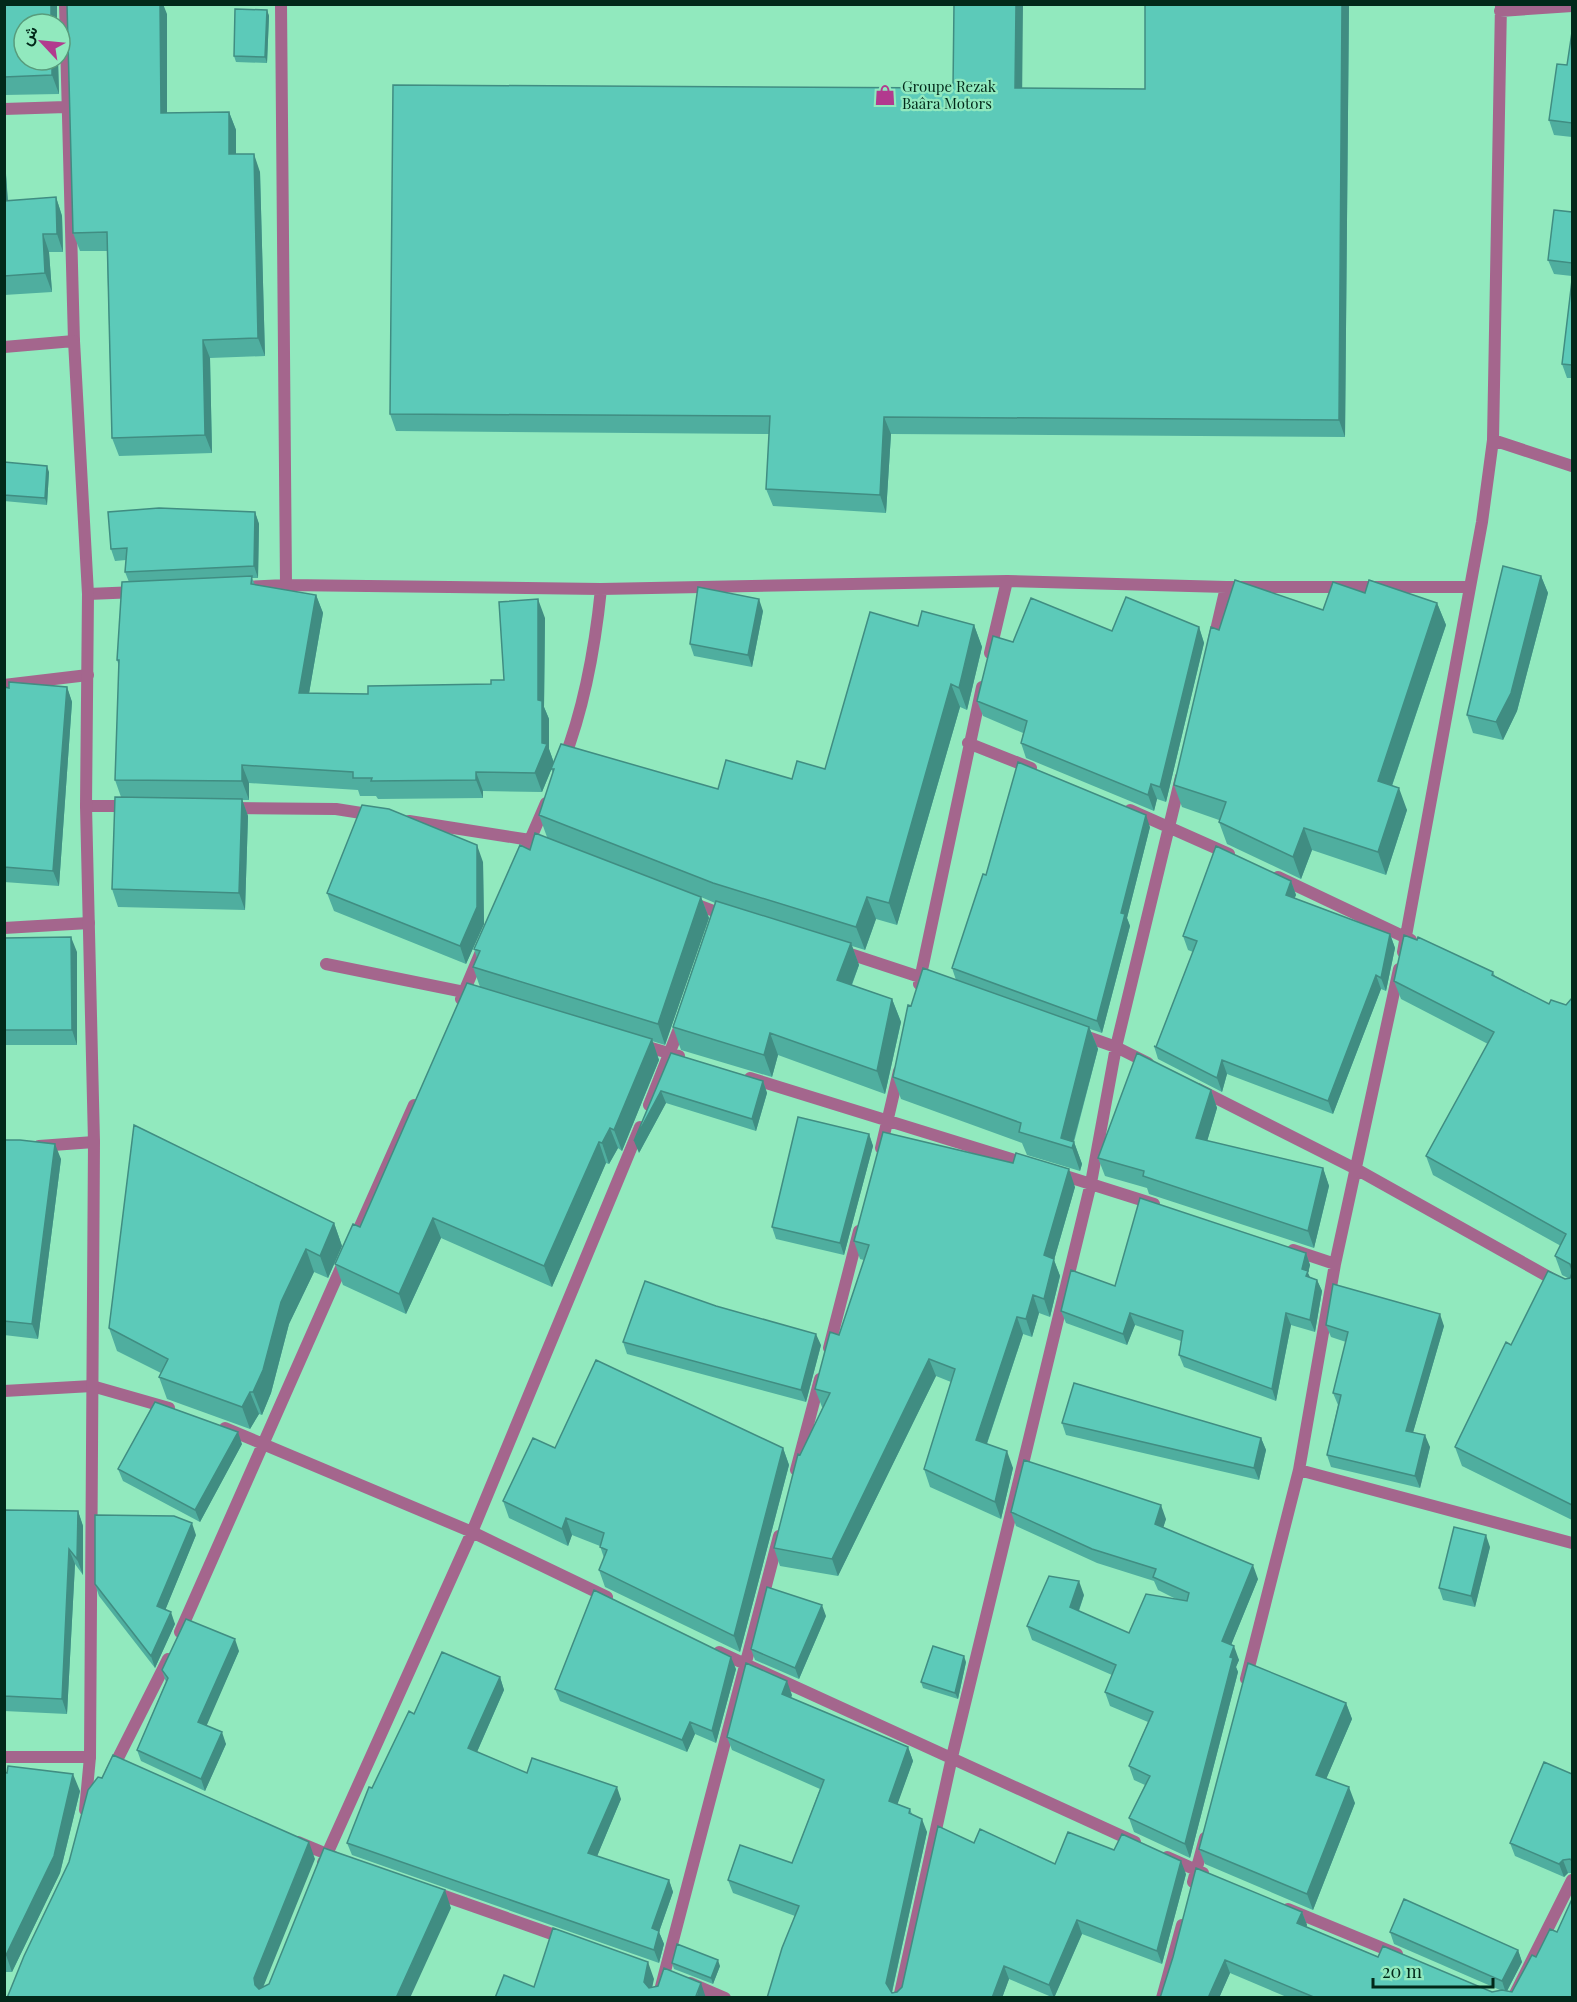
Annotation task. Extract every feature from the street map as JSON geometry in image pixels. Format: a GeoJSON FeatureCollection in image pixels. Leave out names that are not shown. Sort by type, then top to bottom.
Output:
{"type":"FeatureCollection","features":[{"type":"Feature","properties":{"kind":"street"},"geometry":{"type":"LineString","coordinates":[[65,4],[74,340],[88,594],[86,806],[94,1142],[90,1757],[87,1804],[83,1823]]}},
{"type":"Feature","properties":{"kind":"street"},"geometry":{"type":"LineString","coordinates":[[281,4],[286,585]]}},
{"type":"Feature","properties":{"kind":"street"},"geometry":{"type":"LineString","coordinates":[[1243,1688],[1299,1470],[1335,1264],[1406,938],[1494,440],[1501,8],[1572,6]]}},
{"type":"Feature","properties":{"kind":"street"},"geometry":{"type":"LineString","coordinates":[[4,109],[66,107]]}},
{"type":"Feature","properties":{"kind":"street"},"geometry":{"type":"LineString","coordinates":[[4,347],[74,340]]}},
{"type":"Feature","properties":{"kind":"street"},"geometry":{"type":"LineString","coordinates":[[1494,440],[1572,466]]}},
{"type":"Feature","properties":{"kind":"street"},"geometry":{"type":"LineString","coordinates":[[227,587],[286,585],[601,589],[1007,581],[1226,587],[1469,587]]}},
{"type":"Feature","properties":{"kind":"street"},"geometry":{"type":"LineString","coordinates":[[916,999],[968,742],[1007,581]]}},
{"type":"Feature","properties":{"kind":"street"},"geometry":{"type":"LineString","coordinates":[[1210,655],[1226,587]]}},
{"type":"Feature","properties":{"kind":"street"},"geometry":{"type":"LineString","coordinates":[[559,771],[583,702],[594,652],[601,589]]}},
{"type":"Feature","properties":{"kind":"street"},"geometry":{"type":"LineString","coordinates":[[88,594],[146,591]]}},
{"type":"Feature","properties":{"kind":"street"},"geometry":{"type":"LineString","coordinates":[[4,685],[88,675]]}},
{"type":"Feature","properties":{"kind":"street"},"geometry":{"type":"LineString","coordinates":[[968,742],[1042,773]]}},
{"type":"Feature","properties":{"kind":"street"},"geometry":{"type":"LineString","coordinates":[[899,1998],[952,1757],[1091,1183],[1116,1047],[1183,769]]}},
{"type":"Feature","properties":{"kind":"street"},"geometry":{"type":"LineString","coordinates":[[521,862],[551,789]]}},
{"type":"Feature","properties":{"kind":"street"},"geometry":{"type":"LineString","coordinates":[[1116,804],[1169,825],[1244,861]]}},
{"type":"Feature","properties":{"kind":"street"},"geometry":{"type":"LineString","coordinates":[[86,806],[146,807]]}},
{"type":"Feature","properties":{"kind":"street"},"geometry":{"type":"LineString","coordinates":[[217,808],[336,809],[530,840],[563,853]]}},
{"type":"Feature","properties":{"kind":"street"},"geometry":{"type":"LineString","coordinates":[[1266,871],[1427,947]]}},
{"type":"Feature","properties":{"kind":"street"},"geometry":{"type":"LineString","coordinates":[[675,896],[717,919],[742,921]]}},
{"type":"Feature","properties":{"kind":"street"},"geometry":{"type":"LineString","coordinates":[[4,928],[89,923]]}},
{"type":"Feature","properties":{"kind":"street"},"geometry":{"type":"LineString","coordinates":[[454,1013],[487,938]]}},
{"type":"Feature","properties":{"kind":"street"},"geometry":{"type":"LineString","coordinates":[[831,948],[942,984]]}},
{"type":"Feature","properties":{"kind":"street"},"geometry":{"type":"LineString","coordinates":[[326,964],[485,998]]}},
{"type":"Feature","properties":{"kind":"street"},"geometry":{"type":"LineString","coordinates":[[318,1877],[472,1532],[671,1054],[686,1011]]}},
{"type":"Feature","properties":{"kind":"street"},"geometry":{"type":"LineString","coordinates":[[1062,1028],[1116,1047],[1158,1068]]}},
{"type":"Feature","properties":{"kind":"street"},"geometry":{"type":"LineString","coordinates":[[627,1041],[694,1061]]}},
{"type":"Feature","properties":{"kind":"street"},"geometry":{"type":"LineString","coordinates":[[879,1156],[903,1054]]}},
{"type":"Feature","properties":{"kind":"street"},"geometry":{"type":"LineString","coordinates":[[740,1075],[1169,1209]]}},
{"type":"Feature","properties":{"kind":"street"},"geometry":{"type":"LineString","coordinates":[[1189,1084],[1356,1170],[1572,1290]]}},
{"type":"Feature","properties":{"kind":"street"},"geometry":{"type":"LineString","coordinates":[[87,1804],[123,1762],[421,1088]]}},
{"type":"Feature","properties":{"kind":"street"},"geometry":{"type":"LineString","coordinates":[[27,1147],[94,1142]]}},
{"type":"Feature","properties":{"kind":"street"},"geometry":{"type":"LineString","coordinates":[[794,1480],[864,1214]]}},
{"type":"Feature","properties":{"kind":"street"},"geometry":{"type":"LineString","coordinates":[[1280,1246],[1335,1264]]}},
{"type":"Feature","properties":{"kind":"street"},"geometry":{"type":"LineString","coordinates":[[4,1390],[92,1386],[179,1412]]}},
{"type":"Feature","properties":{"kind":"street"},"geometry":{"type":"LineString","coordinates":[[211,1423],[264,1443],[472,1532],[619,1603]]}},
{"type":"Feature","properties":{"kind":"street"},"geometry":{"type":"LineString","coordinates":[[1299,1470],[1572,1543]]}},
{"type":"Feature","properties":{"kind":"street"},"geometry":{"type":"LineString","coordinates":[[658,1998],[659,1972],[782,1526]]}},
{"type":"Feature","properties":{"kind":"street"},"geometry":{"type":"LineString","coordinates":[[703,1644],[1218,1880]]}},
{"type":"Feature","properties":{"kind":"street"},"geometry":{"type":"LineString","coordinates":[[4,1757],[90,1757]]}},
{"type":"Feature","properties":{"kind":"street"},"geometry":{"type":"LineString","coordinates":[[1190,1893],[1208,1825]]}},
{"type":"Feature","properties":{"kind":"street"},"geometry":{"type":"LineString","coordinates":[[285,1836],[349,1863]]}},
{"type":"Feature","properties":{"kind":"street"},"geometry":{"type":"LineString","coordinates":[[1513,1998],[1572,1880]]}},
{"type":"Feature","properties":{"kind":"street"},"geometry":{"type":"LineString","coordinates":[[417,1886],[575,1942]]}},
{"type":"Feature","properties":{"kind":"street"},"geometry":{"type":"LineString","coordinates":[[1272,1902],[1413,1961]]}},
{"type":"Feature","properties":{"kind":"street"},"geometry":{"type":"LineString","coordinates":[[1162,1998],[1184,1917]]}},
{"type":"Feature","properties":{"kind":"street"},"geometry":{"type":"LineString","coordinates":[[659,1972],[725,1998]]}},
{"type":"Feature","properties":{"kind":"building"},"geometry":{"type":"Polygon","coordinates":[[[4,4],[51,4],[51,12],[12,12],[12,72],[52,72],[52,75],[4,77],[4,4]]]}},
{"type":"Feature","properties":{"kind":"building"},"geometry":{"type":"Polygon","coordinates":[[[67,4],[160,4],[161,113],[229,112],[229,154],[254,154],[258,338],[203,340],[205,435],[112,438],[107,232],[73,233],[69,72],[72,72],[72,12],[67,12],[67,4]]]}},
{"type":"Feature","properties":{"kind":"building"},"geometry":{"type":"Polygon","coordinates":[[[954,4],[1016,4],[1015,88],[1145,89],[1145,4],[1342,4],[1339,420],[884,417],[880,495],[766,489],[770,416],[390,414],[393,85],[953,88],[954,4]]]}},
{"type":"Feature","properties":{"kind":"building"},"geometry":{"type":"Polygon","coordinates":[[[235,9],[267,10],[265,57],[234,56],[235,9]]]}},
{"type":"Feature","properties":{"kind":"building"},"geometry":{"type":"Polygon","coordinates":[[[1572,32],[1572,123],[1549,120],[1557,64],[1567,65],[1572,32]]]}},
{"type":"Feature","properties":{"kind":"building"},"geometry":{"type":"Polygon","coordinates":[[[56,197],[57,234],[43,234],[45,273],[4,276],[4,201],[56,197]]]}},
{"type":"Feature","properties":{"kind":"building"},"geometry":{"type":"Polygon","coordinates":[[[1554,210],[1572,212],[1572,263],[1548,260],[1554,210]]]}},
{"type":"Feature","properties":{"kind":"building"},"geometry":{"type":"Polygon","coordinates":[[[1572,280],[1572,365],[1562,364],[1572,280]]]}},
{"type":"Feature","properties":{"kind":"building"},"geometry":{"type":"Polygon","coordinates":[[[4,462],[47,466],[45,498],[4,495],[4,462]]]}},
{"type":"Feature","properties":{"kind":"building"},"geometry":{"type":"Polygon","coordinates":[[[159,508],[255,512],[254,566],[125,572],[127,548],[111,549],[108,512],[159,508]]]}},
{"type":"Feature","properties":{"kind":"building"},"geometry":{"type":"Polygon","coordinates":[[[1503,566],[1541,576],[1511,693],[1496,722],[1467,715],[1503,566]]]}},
{"type":"Feature","properties":{"kind":"building"},"geometry":{"type":"Polygon","coordinates":[[[252,576],[251,584],[316,595],[299,693],[368,694],[368,686],[491,684],[491,680],[504,680],[499,602],[538,599],[538,700],[542,701],[542,743],[547,744],[535,773],[476,772],[476,780],[371,781],[372,778],[353,778],[353,772],[242,765],[242,781],[115,780],[119,660],[117,660],[122,582],[252,576]]]}},
{"type":"Feature","properties":{"kind":"building"},"geometry":{"type":"Polygon","coordinates":[[[1235,580],[1323,610],[1333,582],[1365,593],[1369,580],[1437,603],[1378,781],[1399,788],[1378,852],[1304,828],[1293,857],[1219,822],[1226,802],[1174,785],[1211,627],[1219,630],[1235,580]]]}},
{"type":"Feature","properties":{"kind":"building"},"geometry":{"type":"Polygon","coordinates":[[[698,587],[759,599],[748,655],[690,644],[698,587]]]}},
{"type":"Feature","properties":{"kind":"building"},"geometry":{"type":"Polygon","coordinates":[[[1126,597],[1199,627],[1160,787],[1151,784],[1148,795],[1021,743],[1027,721],[977,701],[993,636],[1013,642],[1031,598],[1112,631],[1126,597]]]}},
{"type":"Feature","properties":{"kind":"building"},"geometry":{"type":"Polygon","coordinates":[[[922,611],[974,625],[959,688],[951,684],[889,903],[867,897],[856,927],[713,883],[539,815],[554,769],[551,769],[561,744],[718,789],[726,760],[792,779],[797,761],[825,769],[870,612],[918,626],[922,611]]]}},
{"type":"Feature","properties":{"kind":"building"},"geometry":{"type":"Polygon","coordinates":[[[9,682],[67,687],[53,871],[4,867],[4,687],[9,688],[9,682]]]}},
{"type":"Feature","properties":{"kind":"building"},"geometry":{"type":"Polygon","coordinates":[[[1018,762],[1146,815],[1121,913],[1125,914],[1097,1021],[952,968],[983,874],[986,875],[1018,762]]]}},
{"type":"Feature","properties":{"kind":"building"},"geometry":{"type":"Polygon","coordinates":[[[115,797],[242,799],[239,893],[112,889],[115,797]]]}},
{"type":"Feature","properties":{"kind":"building"},"geometry":{"type":"Polygon","coordinates":[[[362,805],[389,809],[477,845],[477,907],[460,946],[327,893],[362,805]]]}},
{"type":"Feature","properties":{"kind":"building"},"geometry":{"type":"Polygon","coordinates":[[[535,833],[701,897],[658,1024],[473,967],[480,951],[474,949],[520,845],[530,850],[535,833]]]}},
{"type":"Feature","properties":{"kind":"building"},"geometry":{"type":"Polygon","coordinates":[[[1216,846],[1291,881],[1286,895],[1390,934],[1381,978],[1376,975],[1328,1101],[1222,1060],[1217,1078],[1154,1046],[1156,1047],[1197,941],[1183,936],[1216,846]]]}},
{"type":"Feature","properties":{"kind":"building"},"geometry":{"type":"Polygon","coordinates":[[[716,901],[851,943],[837,980],[892,999],[877,1071],[770,1033],[764,1055],[673,1027],[716,901]]]}},
{"type":"Feature","properties":{"kind":"building"},"geometry":{"type":"Polygon","coordinates":[[[1404,935],[1417,940],[1418,937],[1493,972],[1492,975],[1549,1004],[1551,1000],[1566,1005],[1572,998],[1572,1270],[1570,1264],[1555,1256],[1566,1234],[1426,1156],[1494,1032],[1394,981],[1404,935]]]}},
{"type":"Feature","properties":{"kind":"building"},"geometry":{"type":"Polygon","coordinates":[[[71,937],[72,1030],[4,1030],[4,938],[71,937]]]}},
{"type":"Feature","properties":{"kind":"building"},"geometry":{"type":"Polygon","coordinates":[[[923,968],[1089,1027],[1061,1138],[1074,1142],[1072,1148],[1019,1132],[1021,1123],[893,1077],[908,1005],[911,1006],[923,968]]]}},
{"type":"Feature","properties":{"kind":"building"},"geometry":{"type":"Polygon","coordinates":[[[467,983],[652,1039],[614,1130],[610,1128],[602,1143],[599,1142],[544,1266],[433,1218],[399,1294],[335,1264],[353,1224],[360,1227],[467,983]]]}},
{"type":"Feature","properties":{"kind":"building"},"geometry":{"type":"Polygon","coordinates":[[[671,1053],[763,1081],[752,1119],[661,1091],[634,1141],[671,1053]]]}},
{"type":"Feature","properties":{"kind":"building"},"geometry":{"type":"Polygon","coordinates":[[[1137,1053],[1211,1090],[1196,1138],[1323,1168],[1308,1231],[1143,1176],[1144,1171],[1098,1158],[1137,1053]]]}},
{"type":"Feature","properties":{"kind":"building"},"geometry":{"type":"Polygon","coordinates":[[[798,1117],[869,1134],[840,1243],[772,1227],[798,1117]]]}},
{"type":"Feature","properties":{"kind":"building"},"geometry":{"type":"Polygon","coordinates":[[[134,1125],[334,1223],[320,1256],[306,1249],[281,1302],[263,1370],[253,1392],[250,1392],[242,1407],[159,1377],[168,1359],[109,1328],[134,1125]]]}},
{"type":"Feature","properties":{"kind":"building"},"geometry":{"type":"Polygon","coordinates":[[[883,1132],[1013,1163],[1016,1153],[1069,1169],[1044,1255],[1054,1259],[1044,1299],[1033,1295],[1026,1319],[1017,1317],[976,1440],[1007,1451],[995,1502],[924,1469],[955,1369],[929,1359],[832,1559],[774,1548],[798,1454],[800,1455],[830,1393],[815,1389],[830,1332],[839,1335],[869,1245],[854,1241],[883,1132]]]}},
{"type":"Feature","properties":{"kind":"building"},"geometry":{"type":"Polygon","coordinates":[[[4,1140],[55,1144],[32,1324],[4,1321],[4,1140]]]}},
{"type":"Feature","properties":{"kind":"building"},"geometry":{"type":"Polygon","coordinates":[[[1140,1198],[1306,1253],[1302,1269],[1308,1271],[1306,1276],[1317,1280],[1310,1320],[1286,1313],[1272,1389],[1179,1355],[1183,1331],[1130,1313],[1123,1334],[1061,1311],[1071,1270],[1115,1286],[1140,1198]]]}},
{"type":"Feature","properties":{"kind":"building"},"geometry":{"type":"Polygon","coordinates":[[[1548,1271],[1565,1279],[1570,1278],[1572,1273],[1572,1505],[1455,1447],[1506,1342],[1511,1345],[1548,1271]]]}},
{"type":"Feature","properties":{"kind":"building"},"geometry":{"type":"Polygon","coordinates":[[[645,1281],[716,1306],[816,1334],[801,1390],[623,1342],[645,1281]]]}},
{"type":"Feature","properties":{"kind":"building"},"geometry":{"type":"Polygon","coordinates":[[[1333,1284],[1440,1314],[1406,1431],[1425,1435],[1415,1476],[1327,1455],[1341,1395],[1333,1393],[1348,1332],[1326,1325],[1333,1284]]]}},
{"type":"Feature","properties":{"kind":"building"},"geometry":{"type":"Polygon","coordinates":[[[596,1360],[783,1448],[734,1636],[599,1570],[607,1550],[600,1547],[604,1533],[566,1518],[562,1529],[503,1501],[533,1438],[555,1448],[596,1360]]]}},
{"type":"Feature","properties":{"kind":"building"},"geometry":{"type":"Polygon","coordinates":[[[1074,1383],[1261,1438],[1254,1468],[1062,1423],[1074,1383]]]}},
{"type":"Feature","properties":{"kind":"building"},"geometry":{"type":"Polygon","coordinates":[[[155,1402],[238,1432],[195,1510],[118,1469],[155,1402]]]}},
{"type":"Feature","properties":{"kind":"building"},"geometry":{"type":"Polygon","coordinates":[[[1024,1460],[1161,1505],[1155,1524],[1253,1565],[1222,1641],[1234,1646],[1230,1657],[1233,1658],[1185,1844],[1129,1818],[1150,1776],[1129,1766],[1153,1712],[1105,1692],[1116,1665],[1027,1626],[1049,1576],[1079,1581],[1070,1607],[1129,1633],[1146,1594],[1187,1601],[1189,1593],[1153,1577],[1156,1569],[1092,1549],[1011,1512],[1024,1460]]]}},
{"type":"Feature","properties":{"kind":"building"},"geometry":{"type":"Polygon","coordinates":[[[4,1510],[78,1511],[77,1559],[69,1549],[62,1699],[4,1696],[4,1510]]]}},
{"type":"Feature","properties":{"kind":"building"},"geometry":{"type":"Polygon","coordinates":[[[95,1515],[174,1516],[192,1523],[157,1606],[171,1612],[151,1656],[95,1584],[95,1515]]]}},
{"type":"Feature","properties":{"kind":"building"},"geometry":{"type":"Polygon","coordinates":[[[1454,1527],[1486,1535],[1471,1596],[1439,1588],[1454,1527]]]}},
{"type":"Feature","properties":{"kind":"building"},"geometry":{"type":"Polygon","coordinates":[[[767,1587],[822,1605],[795,1668],[751,1649],[767,1587]]]}},
{"type":"Feature","properties":{"kind":"building"},"geometry":{"type":"Polygon","coordinates":[[[594,1590],[731,1657],[712,1731],[690,1722],[682,1740],[555,1689],[594,1590]]]}},
{"type":"Feature","properties":{"kind":"building"},"geometry":{"type":"Polygon","coordinates":[[[186,1619],[235,1639],[198,1722],[222,1732],[201,1779],[137,1750],[168,1678],[162,1670],[186,1619]]]}},
{"type":"Feature","properties":{"kind":"building"},"geometry":{"type":"Polygon","coordinates":[[[933,1646],[964,1656],[955,1693],[921,1682],[933,1646]]]}},
{"type":"Feature","properties":{"kind":"building"},"geometry":{"type":"Polygon","coordinates":[[[442,1652],[500,1677],[468,1748],[527,1773],[532,1758],[617,1787],[588,1853],[669,1880],[652,1928],[659,1931],[654,1950],[347,1843],[369,1787],[372,1788],[409,1711],[414,1714],[442,1652]]]}},
{"type":"Feature","properties":{"kind":"building"},"geometry":{"type":"Polygon","coordinates":[[[746,1663],[787,1681],[782,1694],[908,1747],[889,1801],[910,1809],[909,1813],[922,1819],[886,1983],[892,1993],[902,1987],[938,1826],[974,1843],[980,1829],[1055,1864],[1068,1832],[1114,1850],[1122,1834],[1181,1861],[1157,1951],[1077,1920],[1049,1985],[1004,1966],[992,1998],[767,1998],[782,1948],[799,1906],[728,1880],[740,1845],[792,1863],[824,1780],[727,1737],[746,1663]]]}},
{"type":"Feature","properties":{"kind":"building"},"geometry":{"type":"Polygon","coordinates":[[[1248,1663],[1346,1703],[1316,1775],[1349,1787],[1307,1894],[1199,1849],[1248,1663]]]}},
{"type":"Feature","properties":{"kind":"building"},"geometry":{"type":"Polygon","coordinates":[[[113,1755],[309,1842],[254,1978],[255,1985],[259,1989],[269,1984],[324,1848],[445,1890],[396,1998],[7,1998],[24,1956],[69,1862],[88,1790],[98,1777],[102,1778],[113,1755]]]}},
{"type":"Feature","properties":{"kind":"building"},"geometry":{"type":"Polygon","coordinates":[[[1544,1762],[1572,1774],[1572,1861],[1563,1860],[1559,1864],[1510,1843],[1544,1762]]]}},
{"type":"Feature","properties":{"kind":"building"},"geometry":{"type":"Polygon","coordinates":[[[8,1766],[73,1774],[54,1856],[4,1955],[4,1772],[7,1773],[8,1766]]]}},
{"type":"Feature","properties":{"kind":"building"},"geometry":{"type":"Polygon","coordinates":[[[1196,1868],[1302,1912],[1297,1923],[1378,1957],[1383,1946],[1492,1992],[1502,1990],[1512,1992],[1532,1955],[1536,1957],[1550,1929],[1557,1932],[1572,1899],[1572,1998],[1316,1998],[1225,1960],[1208,1998],[1160,1998],[1196,1868]]]}},
{"type":"Feature","properties":{"kind":"building"},"geometry":{"type":"Polygon","coordinates":[[[1404,1899],[1518,1950],[1502,1981],[1390,1932],[1404,1899]]]}},
{"type":"Feature","properties":{"kind":"building"},"geometry":{"type":"Polygon","coordinates":[[[553,1928],[648,1962],[644,1982],[649,1988],[658,1986],[664,1968],[701,1983],[696,1996],[698,1998],[495,1998],[504,1975],[534,1987],[553,1928]]]}},
{"type":"Feature","properties":{"kind":"building"},"geometry":{"type":"Polygon","coordinates":[[[677,1944],[718,1960],[711,1978],[672,1963],[677,1944]]]}},
{"type":"Feature","properties":{"kind":"place","name":"Groupe Rezak Baâra Motors"},"geometry":{"type":"Point","coordinates":[885,95]}}]}
